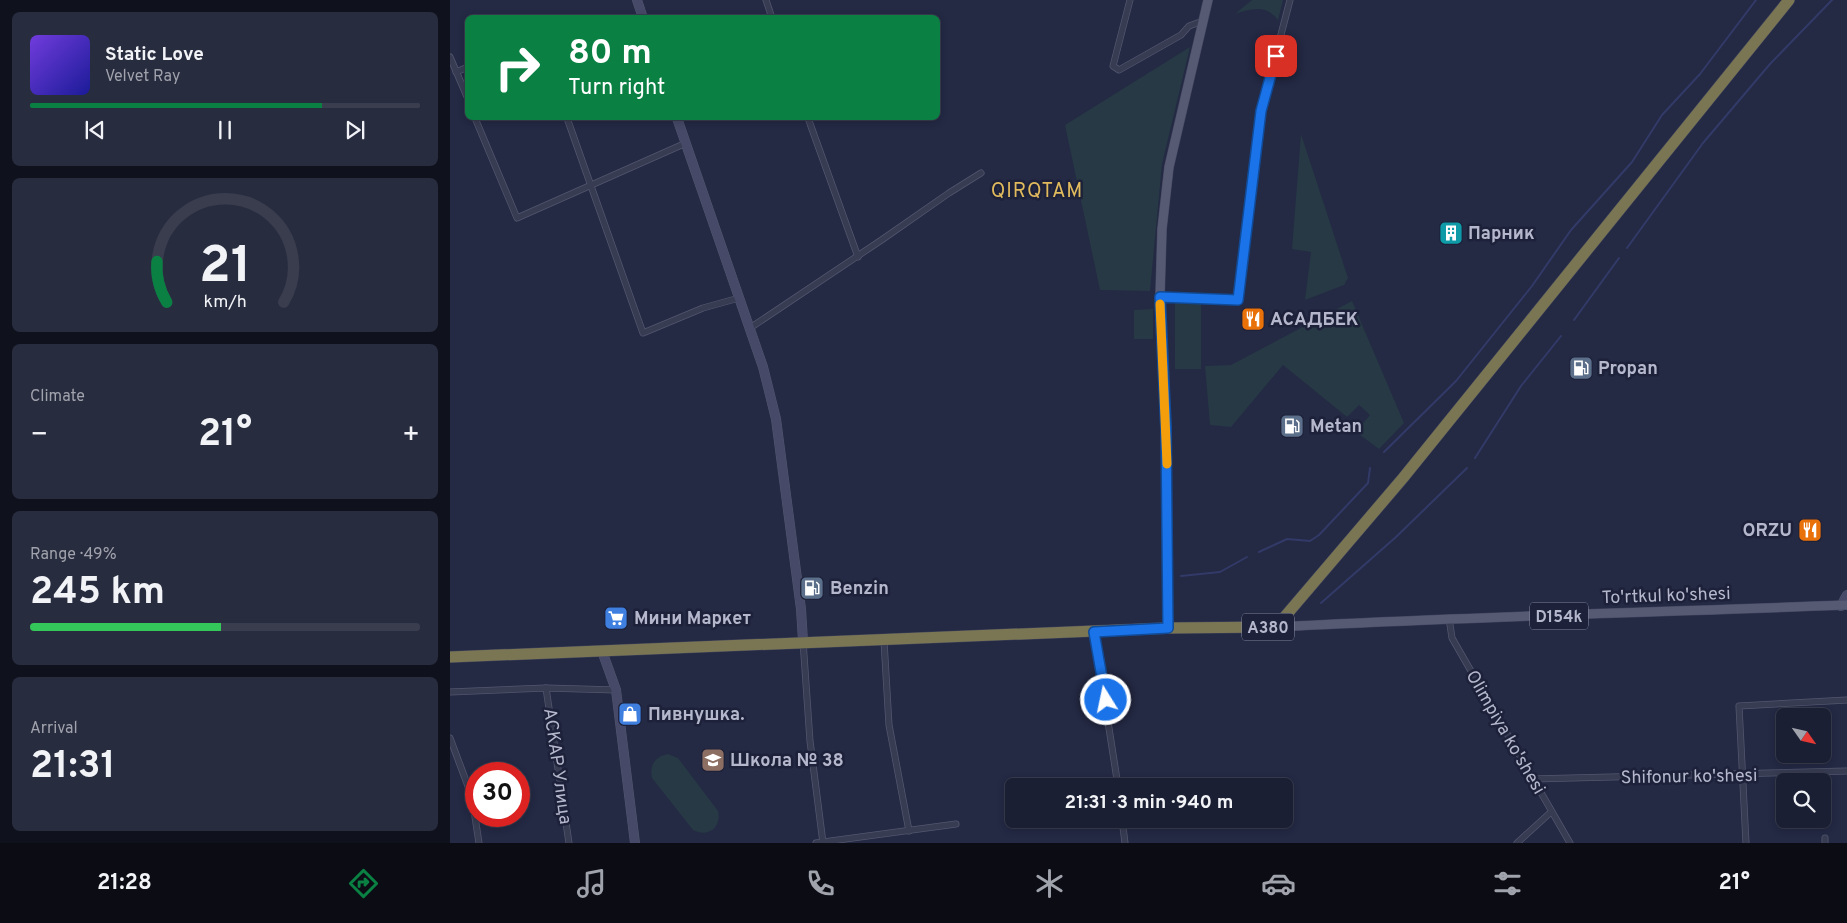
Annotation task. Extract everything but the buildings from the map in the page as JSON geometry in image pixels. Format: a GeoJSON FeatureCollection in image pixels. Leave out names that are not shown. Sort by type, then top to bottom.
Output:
{"type":"FeatureCollection","features":[{"type":"Feature","properties":{"kind":"highway","name":"A380"},"geometry":{"type":"LineString","coordinates":[[450,657],[802,641],[884,641],[1168,628],[1276,627],[1403,478],[1789,0]]}},
{"type":"Feature","properties":{"kind":"main road"},"geometry":{"type":"LineString","coordinates":[[1168,628],[1166,447],[1160,297],[1162,229],[1168,167],[1208,0]]}},
{"type":"Feature","properties":{"kind":"main road","name":"To'rtkul ko'shesi"},"geometry":{"type":"LineString","coordinates":[[1276,627],[1449,618],[1548,617],[1844,606]]}},
{"type":"Feature","properties":{"kind":"street"},"geometry":{"type":"LineString","coordinates":[[637,0],[642,15]]}},
{"type":"Feature","properties":{"kind":"street"},"geometry":{"type":"LineString","coordinates":[[766,0],[771,15]]}},
{"type":"Feature","properties":{"kind":"street"},"geometry":{"type":"LineString","coordinates":[[1130,0],[1113,66],[1119,70],[1181,35],[1189,26],[1202,21]]}},
{"type":"Feature","properties":{"kind":"street"},"geometry":{"type":"LineString","coordinates":[[1160,297],[1238,300],[1261,111],[1290,0]]}},
{"type":"Feature","properties":{"kind":"street"},"geometry":{"type":"LineString","coordinates":[[450,57],[465,92]]}},
{"type":"Feature","properties":{"kind":"street"},"geometry":{"type":"LineString","coordinates":[[456,72],[465,68]]}},
{"type":"Feature","properties":{"kind":"street"},"geometry":{"type":"LineString","coordinates":[[476,120],[518,218],[686,143]]}},
{"type":"Feature","properties":{"kind":"street"},"geometry":{"type":"LineString","coordinates":[[568,120],[592,184],[643,333],[703,308],[739,298]]}},
{"type":"Feature","properties":{"kind":"street"},"geometry":{"type":"LineString","coordinates":[[678,120],[763,367],[776,418],[801,609],[810,741],[823,842]]}},
{"type":"Feature","properties":{"kind":"street"},"geometry":{"type":"LineString","coordinates":[[809,120],[858,257]]}},
{"type":"Feature","properties":{"kind":"street"},"geometry":{"type":"LineString","coordinates":[[750,328],[858,257],[949,192],[981,173]]}},
{"type":"Feature","properties":{"kind":"street"},"geometry":{"type":"LineString","coordinates":[[1844,606],[1847,595]]}},
{"type":"Feature","properties":{"kind":"street","name":"Olimpiya ko'shesi"},"geometry":{"type":"LineString","coordinates":[[1449,618],[1452,638],[1570,843]]}},
{"type":"Feature","properties":{"kind":"street"},"geometry":{"type":"LineString","coordinates":[[1094,632],[1117,778]]}},
{"type":"Feature","properties":{"kind":"street"},"geometry":{"type":"LineString","coordinates":[[884,641],[889,725],[909,831]]}},
{"type":"Feature","properties":{"kind":"street"},"geometry":{"type":"LineString","coordinates":[[602,651],[616,690],[635,843]]}},
{"type":"Feature","properties":{"kind":"street"},"geometry":{"type":"LineString","coordinates":[[450,692],[546,688],[616,690]]}},
{"type":"Feature","properties":{"kind":"street","name":"АСКАР Улица"},"geometry":{"type":"LineString","coordinates":[[546,688],[569,843]]}},
{"type":"Feature","properties":{"kind":"street"},"geometry":{"type":"LineString","coordinates":[[1746,843],[1739,706],[1847,700]]}},
{"type":"Feature","properties":{"kind":"street"},"geometry":{"type":"LineString","coordinates":[[451,742],[472,797],[479,843]]}},
{"type":"Feature","properties":{"kind":"street","name":"Shifonur ko'shesi"},"geometry":{"type":"LineString","coordinates":[[1532,779],[1847,771]]}},
{"type":"Feature","properties":{"kind":"street"},"geometry":{"type":"LineString","coordinates":[[1518,843],[1552,812]]}},
{"type":"Feature","properties":{"kind":"street"},"geometry":{"type":"LineString","coordinates":[[816,843],[956,824]]}},
{"type":"Feature","properties":{"kind":"street"},"geometry":{"type":"LineString","coordinates":[[1123,828],[1125,843]]}},
{"type":"Feature","properties":{"kind":"shaded area"},"geometry":{"type":"Polygon","coordinates":[[[1252,0],[1283,0],[1278,20],[1268,12],[1258,9],[1235,14],[1252,0]]]}},
{"type":"Feature","properties":{"kind":"shaded area"},"geometry":{"type":"Polygon","coordinates":[[[1190,47],[1162,164],[1150,291],[1100,290],[1065,125],[1190,47]]]}},
{"type":"Feature","properties":{"kind":"shaded area"},"geometry":{"type":"Polygon","coordinates":[[[1301,134],[1348,278],[1344,285],[1305,300],[1311,252],[1292,249],[1301,134]]]}},
{"type":"Feature","properties":{"kind":"shaded area"},"geometry":{"type":"Polygon","coordinates":[[[1352,301],[1404,423],[1379,449],[1356,432],[1370,415],[1359,405],[1347,417],[1283,365],[1231,427],[1210,425],[1205,366],[1231,365],[1352,301]]]}},
{"type":"Feature","properties":{"kind":"shaded area"},"geometry":{"type":"Polygon","coordinates":[[[1175,302],[1201,302],[1201,369],[1175,369],[1175,302]]]}},
{"type":"Feature","properties":{"kind":"shaded area"},"geometry":{"type":"Polygon","coordinates":[[[1153,309],[1153,339],[1134,339],[1134,310],[1153,309]]]}},
{"type":"Feature","properties":{"kind":"shaded area"},"geometry":{"type":"Polygon","coordinates":[[[668,754],[678,758],[718,811],[718,822],[713,830],[704,833],[693,830],[652,778],[651,769],[656,759],[668,754]]]}},
{"type":"Feature","properties":{"kind":"waterway"},"geometry":{"type":"LineString","coordinates":[[1384,452],[1456,381],[1532,286],[1571,230],[1632,162],[1662,115],[1700,74],[1756,0]]}},
{"type":"Feature","properties":{"kind":"waterway"},"geometry":{"type":"LineString","coordinates":[[1627,248],[1703,143],[1770,64],[1832,0]]}},
{"type":"Feature","properties":{"kind":"waterway"},"geometry":{"type":"LineString","coordinates":[[1574,320],[1619,258]]}},
{"type":"Feature","properties":{"kind":"waterway"},"geometry":{"type":"LineString","coordinates":[[1475,458],[1521,386],[1561,336]]}},
{"type":"Feature","properties":{"kind":"waterway"},"geometry":{"type":"LineString","coordinates":[[1259,552],[1287,539],[1310,541],[1319,535],[1368,483],[1370,468]]}},
{"type":"Feature","properties":{"kind":"waterway"},"geometry":{"type":"LineString","coordinates":[[1321,603],[1396,537],[1467,468]]}},
{"type":"Feature","properties":{"kind":"waterway"},"geometry":{"type":"LineString","coordinates":[[1181,576],[1220,572],[1247,557]]}},
{"type":"Feature","properties":{"kind":"slow traffic"},"geometry":{"type":"LineString","coordinates":[[1160,304],[1167,464]]}},
{"type":"Feature","properties":{"kind":"place","name":"Парник"},"geometry":{"type":"Point","coordinates":[1451,233]}},
{"type":"Feature","properties":{"kind":"place","name":"АСАДБЕК"},"geometry":{"type":"Point","coordinates":[1253,319]}},
{"type":"Feature","properties":{"kind":"place","name":"Propan"},"geometry":{"type":"Point","coordinates":[1581,368]}},
{"type":"Feature","properties":{"kind":"place","name":"Metan"},"geometry":{"type":"Point","coordinates":[1292,426]}},
{"type":"Feature","properties":{"kind":"place","name":"ORZU"},"geometry":{"type":"Point","coordinates":[1810,530]}},
{"type":"Feature","properties":{"kind":"place","name":"Benzin"},"geometry":{"type":"Point","coordinates":[812,588]}},
{"type":"Feature","properties":{"kind":"place","name":"Мини Маркет"},"geometry":{"type":"Point","coordinates":[616,618]}},
{"type":"Feature","properties":{"kind":"place","name":"Пивнушка."},"geometry":{"type":"Point","coordinates":[630,714]}},
{"type":"Feature","properties":{"kind":"place","name":"Школа № 38"},"geometry":{"type":"Point","coordinates":[713,760]}},
{"type":"Feature","properties":{"kind":"district","name":"QIRQTAM"},"geometry":{"type":"Point","coordinates":[1037,190]}},
{"type":"Feature","properties":{"kind":"route"},"geometry":{"type":"LineString","coordinates":[[1106,700],[1094,632],[1168,628],[1169,569],[1166,428],[1160,297],[1238,300],[1261,111],[1276,56]]}}]}
